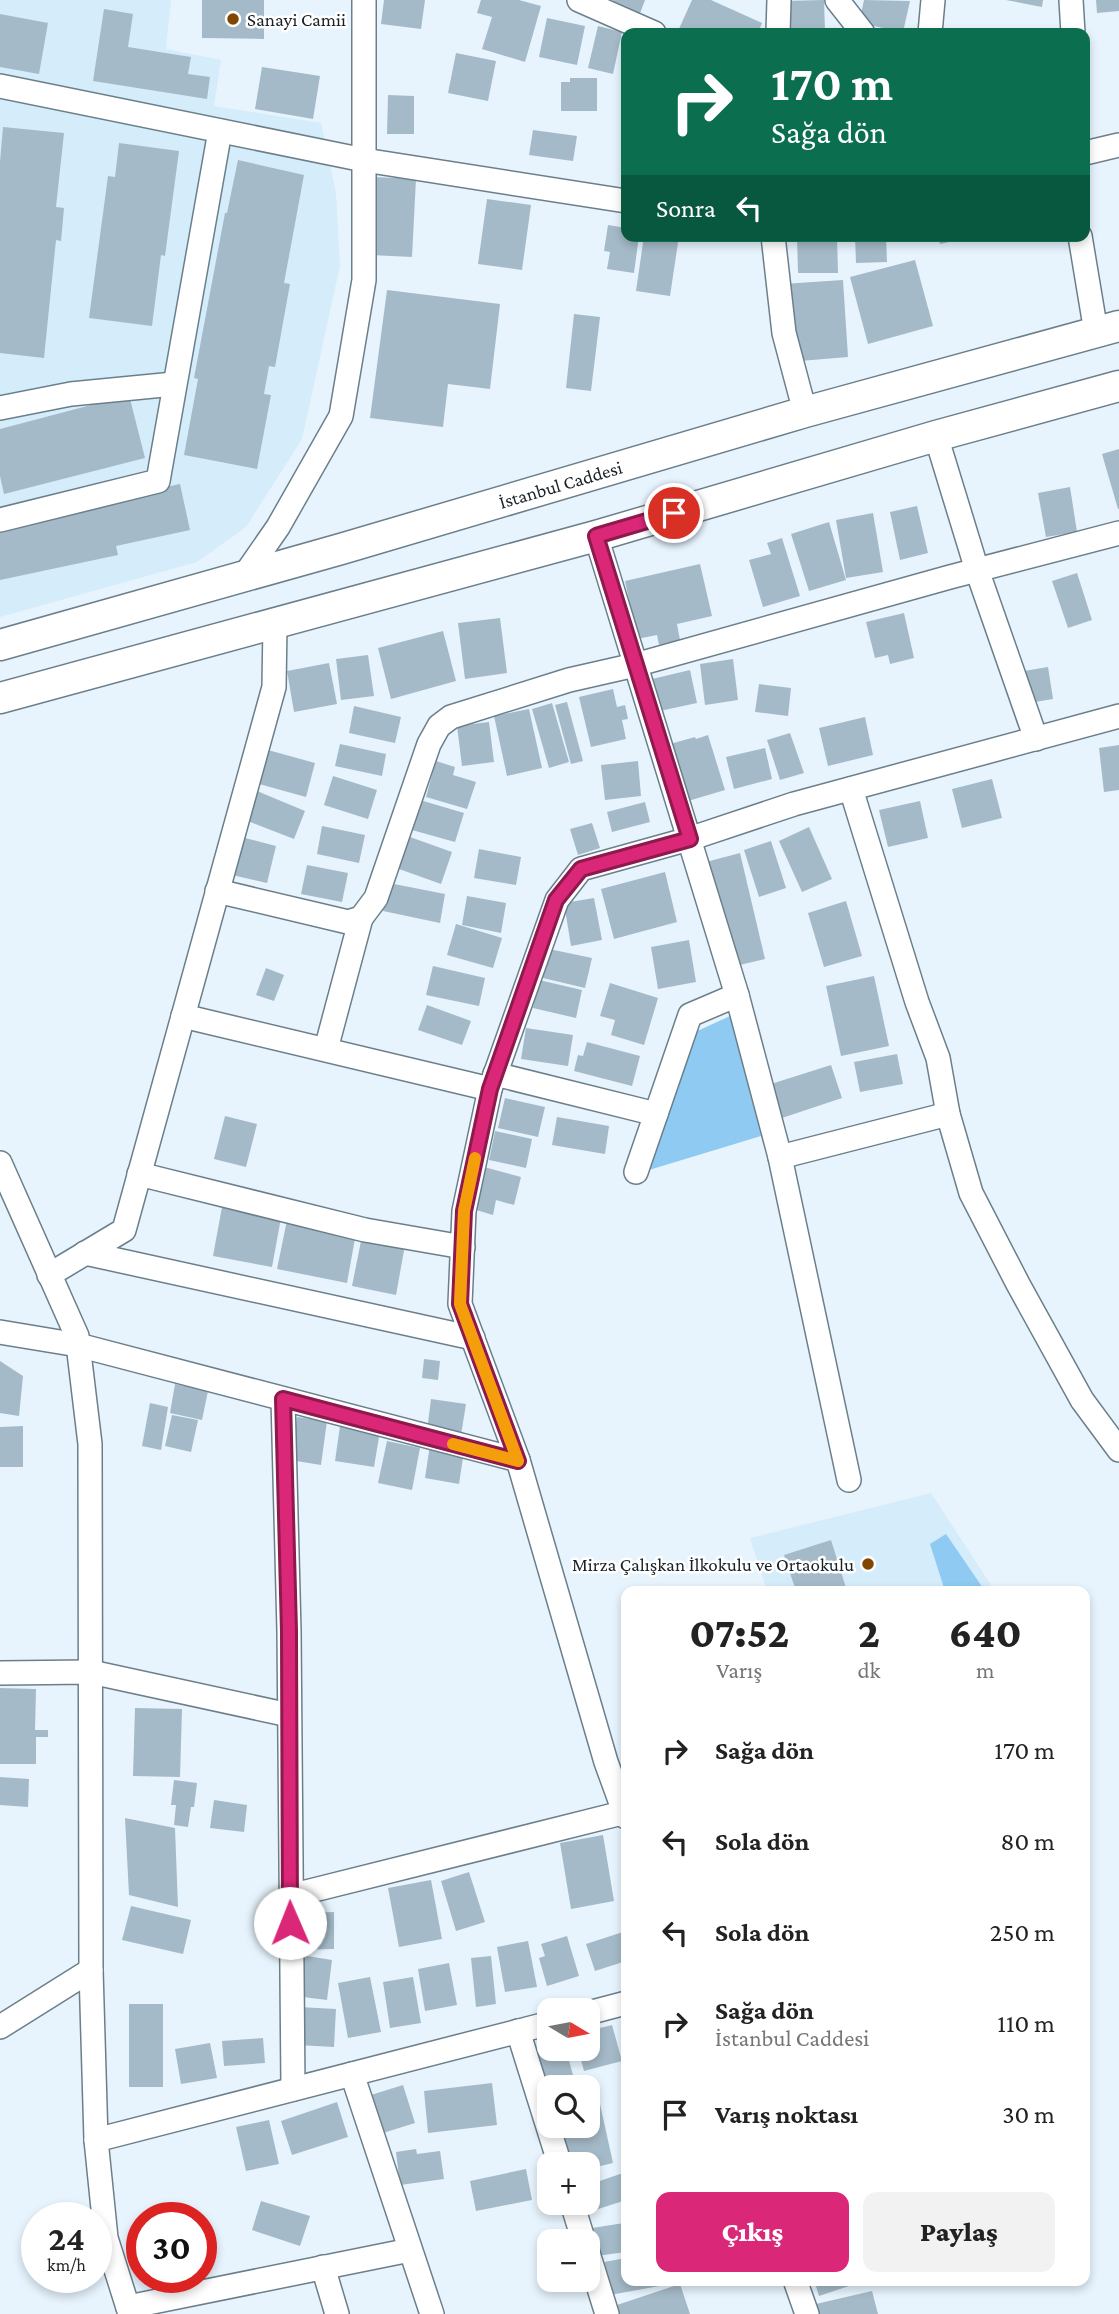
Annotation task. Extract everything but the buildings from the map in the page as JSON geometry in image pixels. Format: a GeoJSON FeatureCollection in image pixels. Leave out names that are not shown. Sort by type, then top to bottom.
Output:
{"type":"FeatureCollection","features":[{"type":"Feature","properties":{"kind":"main road","name":"İstanbul Caddesi"},"geometry":{"type":"LineString","coordinates":[[0,645],[806,412],[1107,329]]}},
{"type":"Feature","properties":{"kind":"main road"},"geometry":{"type":"LineString","coordinates":[[0,698],[596,536],[936,436],[1119,386]]}},
{"type":"Feature","properties":{"kind":"street"},"geometry":{"type":"LineString","coordinates":[[244,576],[278,527],[341,416],[364,280],[365,0]]}},
{"type":"Feature","properties":{"kind":"street"},"geometry":{"type":"LineString","coordinates":[[579,0],[643,28]]}},
{"type":"Feature","properties":{"kind":"street"},"geometry":{"type":"LineString","coordinates":[[778,28],[779,0]]}},
{"type":"Feature","properties":{"kind":"street"},"geometry":{"type":"LineString","coordinates":[[837,0],[859,28]]}},
{"type":"Feature","properties":{"kind":"street"},"geometry":{"type":"LineString","coordinates":[[930,28],[933,0]]}},
{"type":"Feature","properties":{"kind":"street"},"geometry":{"type":"LineString","coordinates":[[1071,0],[1073,28]]}},
{"type":"Feature","properties":{"kind":"street"},"geometry":{"type":"LineString","coordinates":[[0,86],[364,160],[621,200]]}},
{"type":"Feature","properties":{"kind":"street"},"geometry":{"type":"LineString","coordinates":[[0,520],[159,481],[220,131]]}},
{"type":"Feature","properties":{"kind":"street"},"geometry":{"type":"LineString","coordinates":[[1090,152],[1119,145]]}},
{"type":"Feature","properties":{"kind":"street"},"geometry":{"type":"LineString","coordinates":[[774,242],[784,333],[806,412]]}},
{"type":"Feature","properties":{"kind":"street"},"geometry":{"type":"LineString","coordinates":[[1082,242],[1107,329]]}},
{"type":"Feature","properties":{"kind":"street"},"geometry":{"type":"LineString","coordinates":[[0,408],[71,394],[174,384]]}},
{"type":"Feature","properties":{"kind":"street"},"geometry":{"type":"LineString","coordinates":[[936,436],[977,570],[1037,738]]}},
{"type":"Feature","properties":{"kind":"street"},"geometry":{"type":"LineString","coordinates":[[326,1049],[361,918],[376,898],[429,744],[439,726],[451,717],[556,684],[635,665],[1119,533]]}},
{"type":"Feature","properties":{"kind":"street"},"geometry":{"type":"LineString","coordinates":[[596,536],[737,995],[780,1157],[849,1479]]}},
{"type":"Feature","properties":{"kind":"street"},"geometry":{"type":"LineString","coordinates":[[49,1275],[124,1230],[274,687],[275,624]]}},
{"type":"Feature","properties":{"kind":"street"},"geometry":{"type":"LineString","coordinates":[[621,1801],[606,1762],[518,1461],[460,1304],[464,1211],[493,1081],[556,900],[581,869],[690,839],[793,804],[1119,716]]}},
{"type":"Feature","properties":{"kind":"street"},"geometry":{"type":"LineString","coordinates":[[850,789],[917,1002],[938,1058],[948,1114],[971,1193],[1082,1401],[1119,1450]]}},
{"type":"Feature","properties":{"kind":"street"},"geometry":{"type":"LineString","coordinates":[[217,891],[348,922],[361,918]]}},
{"type":"Feature","properties":{"kind":"street"},"geometry":{"type":"LineString","coordinates":[[636,1172],[690,1015],[737,995]]}},
{"type":"Feature","properties":{"kind":"street"},"geometry":{"type":"LineString","coordinates":[[183,1016],[326,1049],[656,1115]]}},
{"type":"Feature","properties":{"kind":"street"},"geometry":{"type":"LineString","coordinates":[[780,1157],[948,1114]]}},
{"type":"Feature","properties":{"kind":"street"},"geometry":{"type":"LineString","coordinates":[[0,1164],[77,1336],[90,1444],[91,1970],[96,2140],[106,2238],[129,2310],[410,2250]]}},
{"type":"Feature","properties":{"kind":"street"},"geometry":{"type":"LineString","coordinates":[[139,1174],[365,1230],[463,1247]]}},
{"type":"Feature","properties":{"kind":"street"},"geometry":{"type":"LineString","coordinates":[[85,1253],[472,1338]]}},
{"type":"Feature","properties":{"kind":"street"},"geometry":{"type":"LineString","coordinates":[[0,1332],[78,1345],[518,1461]]}},
{"type":"Feature","properties":{"kind":"street"},"geometry":{"type":"LineString","coordinates":[[283,1399],[293,2089]]}},
{"type":"Feature","properties":{"kind":"street"},"geometry":{"type":"LineString","coordinates":[[0,1673],[91,1672],[289,1715]]}},
{"type":"Feature","properties":{"kind":"street"},"geometry":{"type":"LineString","coordinates":[[290,1896],[621,1815]]}},
{"type":"Feature","properties":{"kind":"street"},"geometry":{"type":"LineString","coordinates":[[0,2027],[91,1970]]}},
{"type":"Feature","properties":{"kind":"street"},"geometry":{"type":"LineString","coordinates":[[600,2010],[621,2004]]}},
{"type":"Feature","properties":{"kind":"street"},"geometry":{"type":"LineString","coordinates":[[96,2140],[537,2026]]}},
{"type":"Feature","properties":{"kind":"street"},"geometry":{"type":"LineString","coordinates":[[518,2031],[556,2152]]}},
{"type":"Feature","properties":{"kind":"street"},"geometry":{"type":"LineString","coordinates":[[352,2074],[432,2314]]}},
{"type":"Feature","properties":{"kind":"street"},"geometry":{"type":"LineString","coordinates":[[323,2267],[337,2314]]}},
{"type":"Feature","properties":{"kind":"street"},"geometry":{"type":"LineString","coordinates":[[797,2286],[807,2314]]}},
{"type":"Feature","properties":{"kind":"street"},"geometry":{"type":"LineString","coordinates":[[600,2292],[607,2314]]}},
{"type":"Feature","properties":{"kind":"shaded area"},"geometry":{"type":"Polygon","coordinates":[[[0,0],[171,0],[166,49],[221,60],[214,106],[321,123],[336,193],[340,266],[302,439],[246,527],[197,562],[0,617],[0,0]]]}},
{"type":"Feature","properties":{"kind":"shaded area"},"geometry":{"type":"Polygon","coordinates":[[[730,1016],[761,1136],[649,1170],[693,1033],[730,1016]]]}},
{"type":"Feature","properties":{"kind":"shaded area","name":"Mirza Çalışkan İlkokulu ve Ortaokulu"},"geometry":{"type":"Polygon","coordinates":[[[931,1493],[992,1586],[765,1586],[750,1538],[931,1493]]]}},
{"type":"Feature","properties":{"kind":"shaded area"},"geometry":{"type":"Polygon","coordinates":[[[946,1534],[982,1586],[943,1586],[930,1544],[946,1534]]]}},
{"type":"Feature","properties":{"kind":"slow traffic"},"geometry":{"type":"LineString","coordinates":[[453,1444],[518,1461],[460,1304],[464,1211],[475,1158]]}},
{"type":"Feature","properties":{"kind":"place","name":"Sanayi Camii"},"geometry":{"type":"Point","coordinates":[233,19]}},
{"type":"Feature","properties":{"kind":"place","name":"Mirza Çalışkan İlkokulu ve Ortaokulu"},"geometry":{"type":"Point","coordinates":[868,1564]}},
{"type":"Feature","properties":{"kind":"route"},"geometry":{"type":"LineString","coordinates":[[290,1923],[289,1631],[283,1399],[518,1461],[460,1304],[464,1211],[490,1089],[556,900],[581,869],[690,839],[596,536],[674,513]]}}]}
